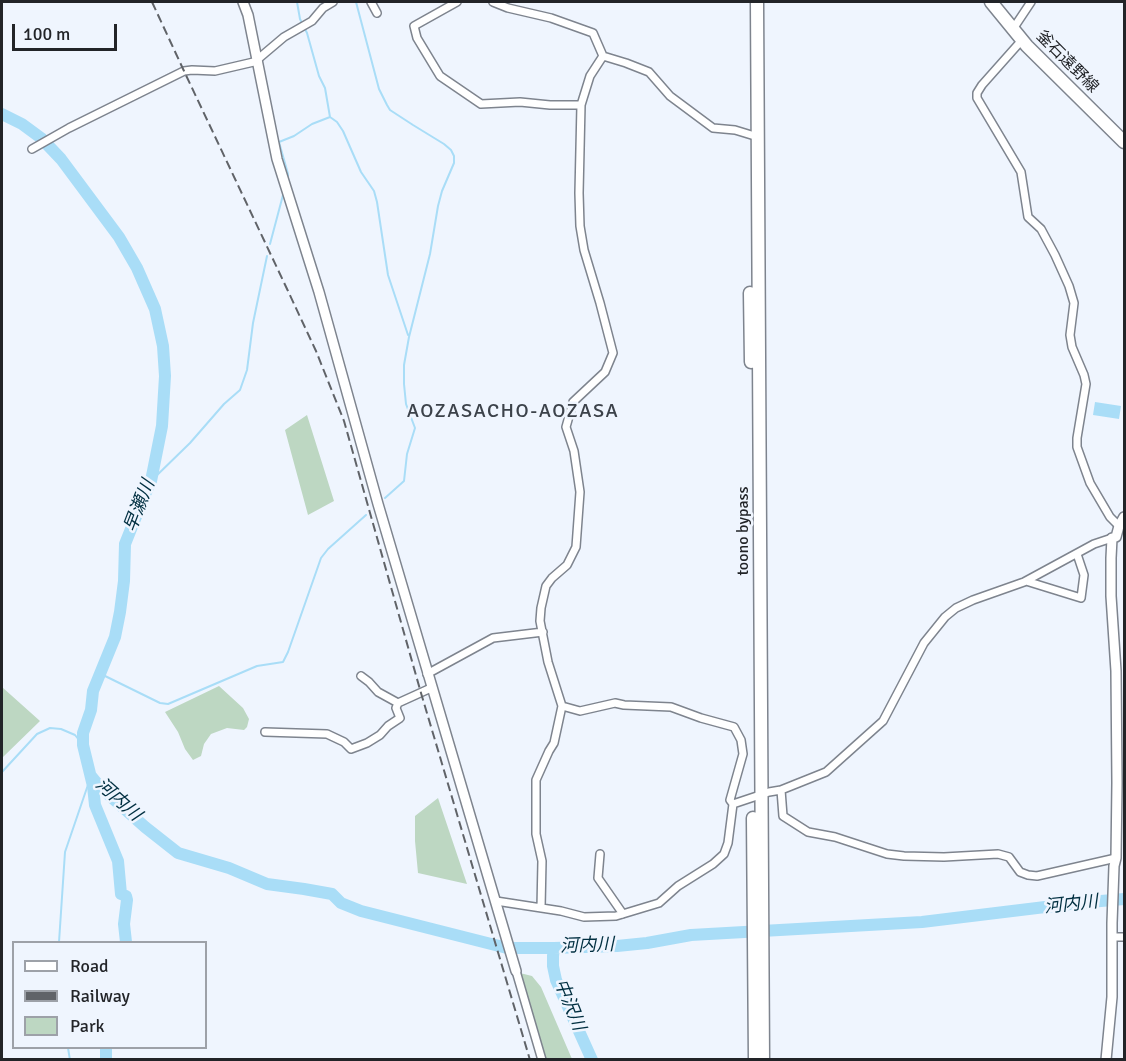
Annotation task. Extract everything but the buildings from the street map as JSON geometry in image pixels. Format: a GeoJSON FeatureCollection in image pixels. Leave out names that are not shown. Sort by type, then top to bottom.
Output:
{"type":"FeatureCollection","features":[{"type":"Feature","properties":{"kind":"main road","name":"toono bypass"},"geometry":{"type":"LineString","coordinates":[[749,2],[754,135]]}},
{"type":"Feature","properties":{"kind":"main road","name":"toono bypass"},"geometry":{"type":"LineString","coordinates":[[757,2],[754,135],[755,413],[758,939],[759,1017],[763,1059]]}},
{"type":"Feature","properties":{"kind":"main road","name":"釜石遠野線"},"geometry":{"type":"LineString","coordinates":[[991,2],[1022,40],[1125,142]]}},
{"type":"Feature","properties":{"kind":"main road","name":"toono bypass"},"geometry":{"type":"LineString","coordinates":[[755,1059],[759,1017]]}},
{"type":"Feature","properties":{"kind":"street"},"geometry":{"type":"LineString","coordinates":[[243,2],[258,60],[277,159],[319,292],[431,688],[542,1059]]}},
{"type":"Feature","properties":{"kind":"street"},"geometry":{"type":"LineString","coordinates":[[371,2],[377,13]]}},
{"type":"Feature","properties":{"kind":"street"},"geometry":{"type":"LineString","coordinates":[[457,2],[414,26],[417,38],[440,76],[481,104],[520,102],[580,105]]}},
{"type":"Feature","properties":{"kind":"street"},"geometry":{"type":"LineString","coordinates":[[493,2],[551,18],[593,33],[603,56],[649,72],[670,96],[713,128],[754,135]]}},
{"type":"Feature","properties":{"kind":"street"},"geometry":{"type":"LineString","coordinates":[[1013,29],[1031,2]]}},
{"type":"Feature","properties":{"kind":"street"},"geometry":{"type":"LineString","coordinates":[[32,149],[184,71],[215,71],[258,60],[284,37],[308,24],[330,3]]}},
{"type":"Feature","properties":{"kind":"street"},"geometry":{"type":"LineString","coordinates":[[1022,40],[982,85],[977,98],[1021,172],[1029,217],[1041,229],[1069,286],[1074,303],[1070,335],[1072,347],[1086,384],[1077,447],[1090,483],[1110,517],[1122,522],[1111,596],[1121,783],[1112,923],[1112,997],[1106,1059]]}},
{"type":"Feature","properties":{"kind":"street"},"geometry":{"type":"LineString","coordinates":[[541,908],[542,861],[536,834],[536,780],[554,743],[562,706],[548,662],[540,621],[541,608],[546,586],[567,565],[576,547],[580,492],[574,451],[566,427],[573,402],[605,372],[613,353],[584,250],[579,193],[580,105],[590,76],[603,56]]}},
{"type":"Feature","properties":{"kind":"street"},"geometry":{"type":"LineString","coordinates":[[733,804],[781,790],[826,772],[883,721],[924,643],[945,617],[956,608],[1026,581],[1094,544],[1118,538]]}},
{"type":"Feature","properties":{"kind":"street"},"geometry":{"type":"LineString","coordinates":[[1026,581],[1081,598],[1084,575],[1077,554]]}},
{"type":"Feature","properties":{"kind":"street"},"geometry":{"type":"LineString","coordinates":[[427,674],[492,638],[543,632]]}},
{"type":"Feature","properties":{"kind":"street"},"geometry":{"type":"LineString","coordinates":[[361,676],[378,692],[398,703]]}},
{"type":"Feature","properties":{"kind":"street"},"geometry":{"type":"LineString","coordinates":[[265,732],[327,734],[351,748],[367,743],[400,718],[396,708],[398,703],[431,688]]}},
{"type":"Feature","properties":{"kind":"street"},"geometry":{"type":"LineString","coordinates":[[496,901],[584,917],[616,916],[659,903],[678,886],[713,864],[724,854],[728,843],[733,804],[730,800],[743,754],[741,740],[734,727],[670,706],[615,703],[580,711],[562,706]]}},
{"type":"Feature","properties":{"kind":"street"},"geometry":{"type":"LineString","coordinates":[[781,790],[783,816],[808,832],[835,837],[887,854],[944,857],[998,854],[1009,857],[1020,872],[1037,876],[1115,862]]}},
{"type":"Feature","properties":{"kind":"street"},"geometry":{"type":"LineString","coordinates":[[600,854],[598,878],[623,914]]}},
{"type":"Feature","properties":{"kind":"street"},"geometry":{"type":"LineString","coordinates":[[1112,937],[1125,937]]}},
{"type":"Feature","properties":{"kind":"green space"},"geometry":{"type":"Polygon","coordinates":[[[307,415],[334,501],[308,515],[285,430],[307,415]]]}},
{"type":"Feature","properties":{"kind":"green space"},"geometry":{"type":"Polygon","coordinates":[[[219,686],[243,708],[249,719],[247,727],[244,730],[227,728],[211,734],[204,744],[201,756],[193,760],[165,712],[219,686]]]}},
{"type":"Feature","properties":{"kind":"green space"},"geometry":{"type":"Polygon","coordinates":[[[2,687],[40,721],[2,758],[2,687]]]}},
{"type":"Feature","properties":{"kind":"green space"},"geometry":{"type":"Polygon","coordinates":[[[438,798],[467,884],[418,873],[415,816],[438,798]]]}},
{"type":"Feature","properties":{"kind":"green space"},"geometry":{"type":"Polygon","coordinates":[[[520,973],[532,976],[541,987],[572,1059],[546,1059],[520,973]]]}},
{"type":"Feature","properties":{"kind":"water"},"geometry":{"type":"Polygon","coordinates":[[[1095,402],[1121,406],[1119,419],[1093,415],[1095,402]]]}},
{"type":"Feature","properties":{"kind":"waterway"},"geometry":{"type":"LineString","coordinates":[[297,2],[300,19],[307,33],[319,76],[325,88],[330,117],[343,131],[361,172],[374,191],[388,275],[408,335]]}},
{"type":"Feature","properties":{"kind":"waterway"},"geometry":{"type":"LineString","coordinates":[[356,2],[379,89],[390,110],[444,144],[454,156],[454,163],[438,206],[430,254],[404,365],[406,404],[415,428],[407,454],[404,481],[385,498]]}},
{"type":"Feature","properties":{"kind":"waterway","name":"早瀬川"},"geometry":{"type":"LineString","coordinates":[[2,114],[22,124],[41,138],[61,159],[119,237],[137,268],[155,309],[163,346],[165,376],[162,426],[151,481],[125,544],[124,581],[115,637],[93,691],[91,710],[83,733],[83,745],[95,805],[118,861],[121,894],[126,896],[127,900],[124,924],[126,941]]}},
{"type":"Feature","properties":{"kind":"waterway"},"geometry":{"type":"LineString","coordinates":[[288,176],[279,142],[330,117]]}},
{"type":"Feature","properties":{"kind":"waterway"},"geometry":{"type":"LineString","coordinates":[[270,244],[283,195]]}},
{"type":"Feature","properties":{"kind":"waterway"},"geometry":{"type":"LineString","coordinates":[[151,481],[240,390],[247,370],[253,323],[267,256]]}},
{"type":"Feature","properties":{"kind":"waterway"},"geometry":{"type":"LineString","coordinates":[[101,674],[160,703],[168,704],[257,666],[283,662],[321,558],[366,515]]}},
{"type":"Feature","properties":{"kind":"waterway"},"geometry":{"type":"LineString","coordinates":[[2,772],[37,734],[50,728],[61,729],[75,735],[83,745]]}},
{"type":"Feature","properties":{"kind":"waterway"},"geometry":{"type":"LineString","coordinates":[[59,941],[65,852],[91,776]]}},
{"type":"Feature","properties":{"kind":"waterway","name":"河内川"},"geometry":{"type":"LineString","coordinates":[[91,776],[100,787],[145,827],[178,853],[229,868],[267,884],[332,894],[341,903],[361,911],[507,948],[617,946],[691,935],[922,922],[1124,899]]}},
{"type":"Feature","properties":{"kind":"waterway","name":"中沢川"},"geometry":{"type":"LineString","coordinates":[[554,948],[553,966],[556,980],[592,1060]]}},
{"type":"Feature","properties":{"kind":"waterway"},"geometry":{"type":"LineString","coordinates":[[68,1049],[70,1060]]}},
{"type":"Feature","properties":{"kind":"waterway","name":"早瀬川"},"geometry":{"type":"LineString","coordinates":[[106,1049],[106,1060]]}},
{"type":"Feature","properties":{"kind":"railway"},"geometry":{"type":"LineString","coordinates":[[152,2],[316,351],[344,421],[421,693],[530,1060]]}},
{"type":"Feature","properties":{"kind":"district","name":"AOZASACHO-AOZASA"},"geometry":{"type":"Point","coordinates":[513,412]}}]}
